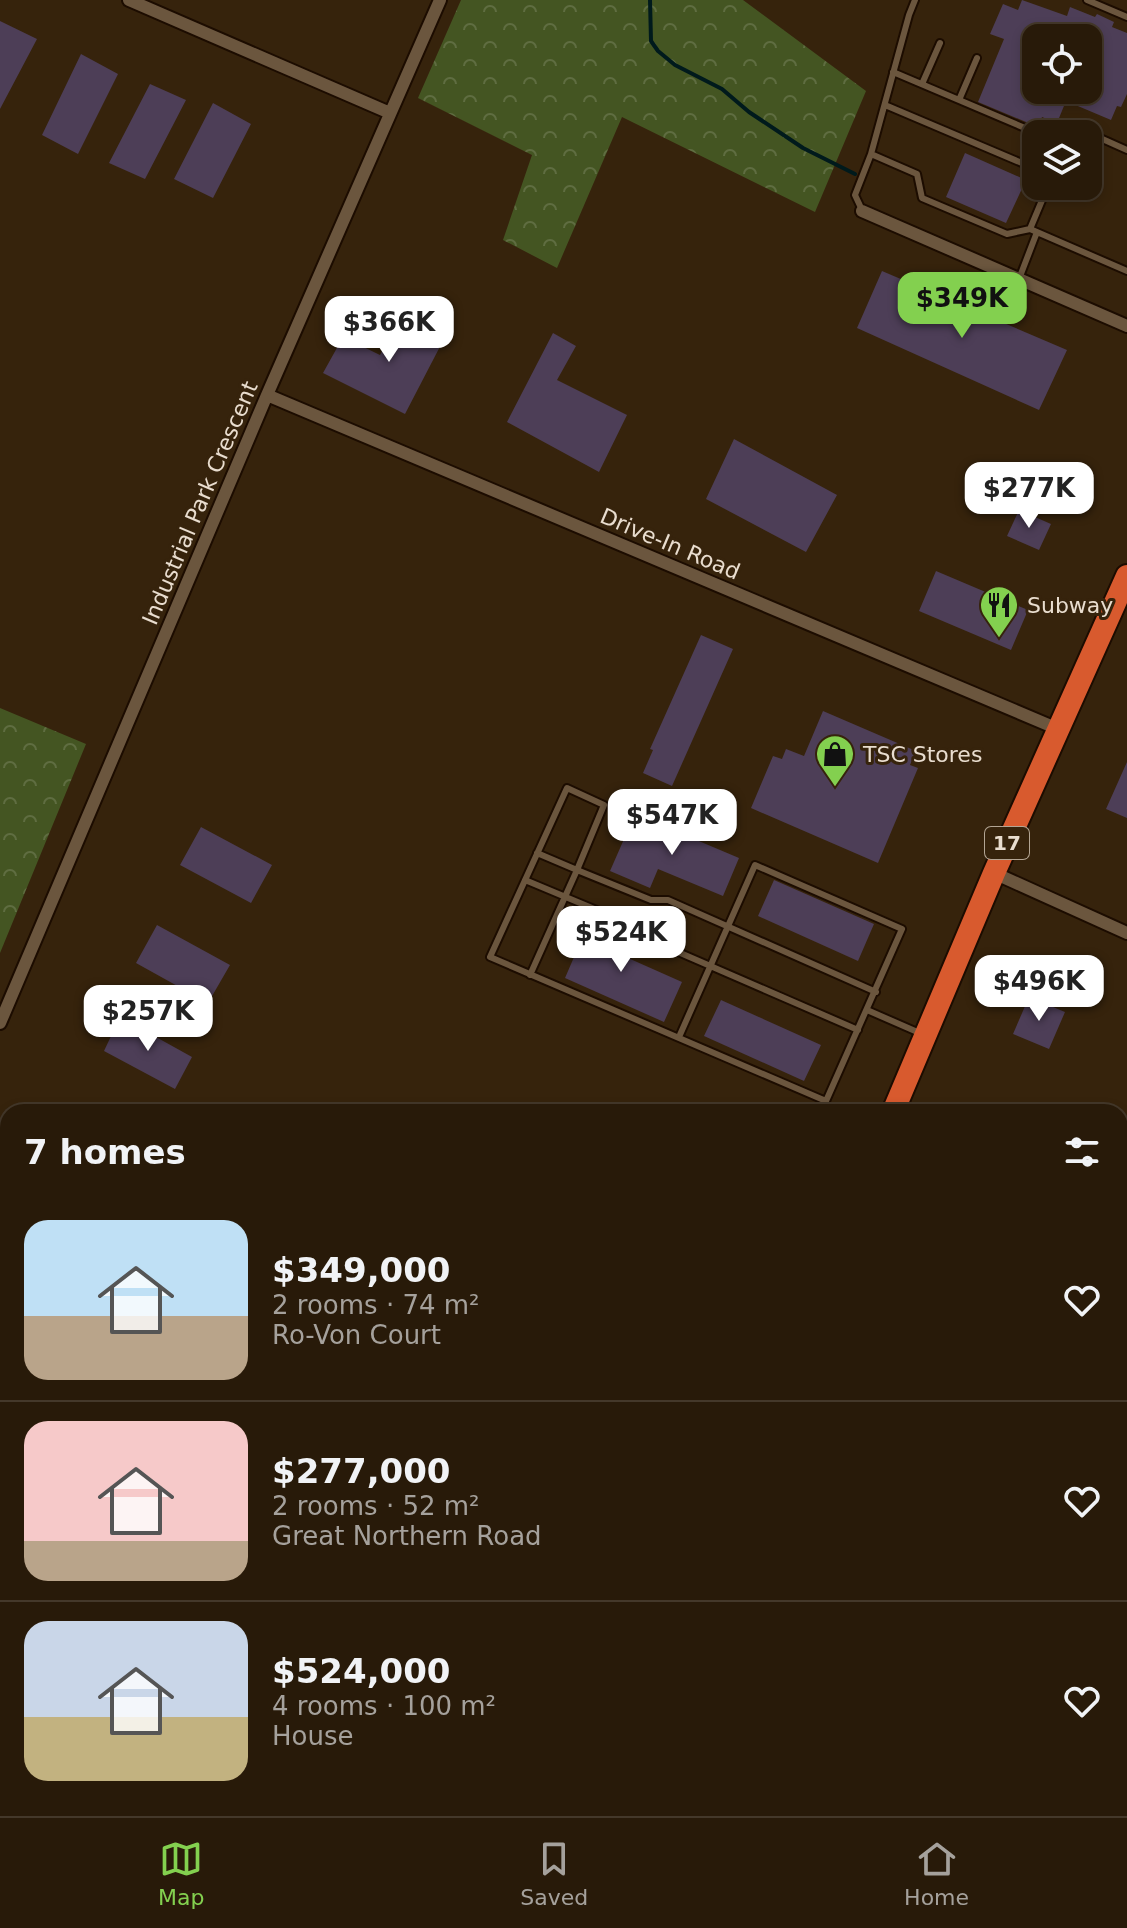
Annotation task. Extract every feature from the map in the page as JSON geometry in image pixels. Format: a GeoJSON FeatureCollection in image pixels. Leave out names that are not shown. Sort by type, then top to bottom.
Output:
{"type":"FeatureCollection","features":[{"type":"Feature","properties":{"kind":"highway","name":"17"},"geometry":{"type":"LineString","coordinates":[[896,1104],[1058,729],[1121,604],[1127,576]]}},
{"type":"Feature","properties":{"kind":"street"},"geometry":{"type":"LineString","coordinates":[[129,0],[390,113]]}},
{"type":"Feature","properties":{"kind":"street","name":"Industrial Park Crescent"},"geometry":{"type":"LineString","coordinates":[[0,1023],[267,395],[440,0]]}},
{"type":"Feature","properties":{"kind":"street"},"geometry":{"type":"LineString","coordinates":[[862,211],[1127,326]]}},
{"type":"Feature","properties":{"kind":"street","name":"Drive-In Road"},"geometry":{"type":"LineString","coordinates":[[267,395],[1058,729]]}},
{"type":"Feature","properties":{"kind":"street"},"geometry":{"type":"LineString","coordinates":[[994,873],[1127,933]]}},
{"type":"Feature","properties":{"kind":"lane"},"geometry":{"type":"LineString","coordinates":[[1087,0],[1127,17]]}},
{"type":"Feature","properties":{"kind":"lane"},"geometry":{"type":"LineString","coordinates":[[1105,8],[1108,0]]}},
{"type":"Feature","properties":{"kind":"lane"},"geometry":{"type":"LineString","coordinates":[[862,211],[855,195],[871,154],[912,1]]}},
{"type":"Feature","properties":{"kind":"lane"},"geometry":{"type":"LineString","coordinates":[[922,84],[940,43]]}},
{"type":"Feature","properties":{"kind":"lane"},"geometry":{"type":"LineString","coordinates":[[959,100],[977,58]]}},
{"type":"Feature","properties":{"kind":"lane"},"geometry":{"type":"LineString","coordinates":[[893,72],[1022,127]]}},
{"type":"Feature","properties":{"kind":"lane"},"geometry":{"type":"LineString","coordinates":[[885,105],[1022,163]]}},
{"type":"Feature","properties":{"kind":"lane"},"geometry":{"type":"LineString","coordinates":[[1102,139],[1125,149],[1127,139]]}},
{"type":"Feature","properties":{"kind":"lane"},"geometry":{"type":"LineString","coordinates":[[871,154],[917,174],[922,198],[1007,234],[1034,230],[1127,271]]}},
{"type":"Feature","properties":{"kind":"lane"},"geometry":{"type":"LineString","coordinates":[[1019,279],[1044,200]]}},
{"type":"Feature","properties":{"kind":"lane"},"geometry":{"type":"LineString","coordinates":[[530,975],[604,805],[567,788],[490,957],[530,975],[679,1037],[826,1101],[902,929],[755,865],[679,1037]]}},
{"type":"Feature","properties":{"kind":"lane"},"geometry":{"type":"LineString","coordinates":[[537,853],[651,900],[668,900],[876,992]]}},
{"type":"Feature","properties":{"kind":"lane"},"geometry":{"type":"LineString","coordinates":[[525,880],[635,926],[655,942],[858,1030]]}},
{"type":"Feature","properties":{"kind":"lane"},"geometry":{"type":"LineString","coordinates":[[867,1010],[925,1035]]}},
{"type":"Feature","properties":{"kind":"green space"},"geometry":{"type":"Polygon","coordinates":[[[461,0],[743,0],[866,91],[815,212],[622,117],[557,268],[503,240],[532,155],[418,98],[461,0]]]}},
{"type":"Feature","properties":{"kind":"green space"},"geometry":{"type":"Polygon","coordinates":[[[0,708],[86,744],[0,953],[0,708]]]}},
{"type":"Feature","properties":{"kind":"building"},"geometry":{"type":"Polygon","coordinates":[[[1022,0],[1067,16],[1070,7],[1095,17],[1097,14],[1114,22],[1112,27],[1127,33],[1127,94],[1111,120],[1073,104],[1102,104],[1102,24],[1022,24],[1022,104],[1065,104],[1058,120],[1042,117],[1041,120],[1022,120],[978,102],[1004,39],[990,34],[1003,4],[1018,10],[1022,0]]]}},
{"type":"Feature","properties":{"kind":"building"},"geometry":{"type":"Polygon","coordinates":[[[0,21],[37,39],[0,109],[0,21]]]}},
{"type":"Feature","properties":{"kind":"building"},"geometry":{"type":"Polygon","coordinates":[[[81,54],[118,74],[78,154],[42,135],[81,54]]]}},
{"type":"Feature","properties":{"kind":"building"},"geometry":{"type":"Polygon","coordinates":[[[150,84],[186,100],[145,179],[109,163],[150,84]]]}},
{"type":"Feature","properties":{"kind":"building"},"geometry":{"type":"Polygon","coordinates":[[[213,103],[251,124],[213,198],[174,179],[213,103]]]}},
{"type":"Feature","properties":{"kind":"building"},"geometry":{"type":"Polygon","coordinates":[[[965,153],[1022,178],[1022,189],[1006,223],[946,197],[965,153]]]}},
{"type":"Feature","properties":{"kind":"building"},"geometry":{"type":"Polygon","coordinates":[[[882,271],[1067,350],[1039,410],[857,328],[882,271]]]}},
{"type":"Feature","properties":{"kind":"building"},"geometry":{"type":"Polygon","coordinates":[[[402,312],[446,335],[405,414],[323,373],[343,337],[380,355],[402,312]]]}},
{"type":"Feature","properties":{"kind":"building"},"geometry":{"type":"Polygon","coordinates":[[[553,333],[576,346],[557,380],[627,415],[599,472],[507,422],[553,333]]]}},
{"type":"Feature","properties":{"kind":"building"},"geometry":{"type":"Polygon","coordinates":[[[734,439],[837,495],[806,552],[706,499],[734,439]]]}},
{"type":"Feature","properties":{"kind":"building"},"geometry":{"type":"Polygon","coordinates":[[[1019,510],[1051,524],[1039,550],[1007,536],[1019,510]]]}},
{"type":"Feature","properties":{"kind":"building"},"geometry":{"type":"Polygon","coordinates":[[[936,571],[1028,610],[1011,650],[919,611],[936,571]]]}},
{"type":"Feature","properties":{"kind":"building"},"geometry":{"type":"Polygon","coordinates":[[[701,635],[733,649],[672,786],[643,773],[653,750],[650,749],[701,635]]]}},
{"type":"Feature","properties":{"kind":"building","name":"TSC Stores"},"geometry":{"type":"Polygon","coordinates":[[[823,711],[916,751],[910,765],[918,768],[878,863],[751,808],[773,756],[782,759],[786,749],[804,756],[823,711]]]}},
{"type":"Feature","properties":{"kind":"building"},"geometry":{"type":"Polygon","coordinates":[[[1127,762],[1127,818],[1106,809],[1127,762]]]}},
{"type":"Feature","properties":{"kind":"building"},"geometry":{"type":"Polygon","coordinates":[[[635,814],[739,858],[723,896],[658,869],[650,888],[610,871],[635,814]]]}},
{"type":"Feature","properties":{"kind":"building"},"geometry":{"type":"Polygon","coordinates":[[[201,827],[272,865],[251,903],[180,865],[201,827]]]}},
{"type":"Feature","properties":{"kind":"building"},"geometry":{"type":"Polygon","coordinates":[[[774,880],[874,924],[858,961],[758,916],[774,880]]]}},
{"type":"Feature","properties":{"kind":"building"},"geometry":{"type":"Polygon","coordinates":[[[590,920],[627,936],[619,954],[682,982],[664,1022],[565,978],[590,920]]]}},
{"type":"Feature","properties":{"kind":"building"},"geometry":{"type":"Polygon","coordinates":[[[157,925],[230,965],[208,1003],[136,963],[157,925]]]}},
{"type":"Feature","properties":{"kind":"building"},"geometry":{"type":"Polygon","coordinates":[[[1029,997],[1065,1012],[1049,1049],[1013,1034],[1029,997]]]}},
{"type":"Feature","properties":{"kind":"building"},"geometry":{"type":"Polygon","coordinates":[[[721,1000],[821,1045],[804,1081],[704,1036],[721,1000]]]}},
{"type":"Feature","properties":{"kind":"building"},"geometry":{"type":"Polygon","coordinates":[[[120,1017],[192,1057],[175,1089],[104,1051],[120,1017]]]}},
{"type":"Feature","properties":{"kind":"waterway"},"geometry":{"type":"LineString","coordinates":[[650,0],[651,41],[658,51],[675,65],[722,89],[749,112],[803,148],[855,174]]}},
{"type":"Feature","properties":{"kind":"place","name":"Subway"},"geometry":{"type":"Point","coordinates":[999,639]}},
{"type":"Feature","properties":{"kind":"place","name":"TSC Stores"},"geometry":{"type":"Point","coordinates":[835,788]}}]}
